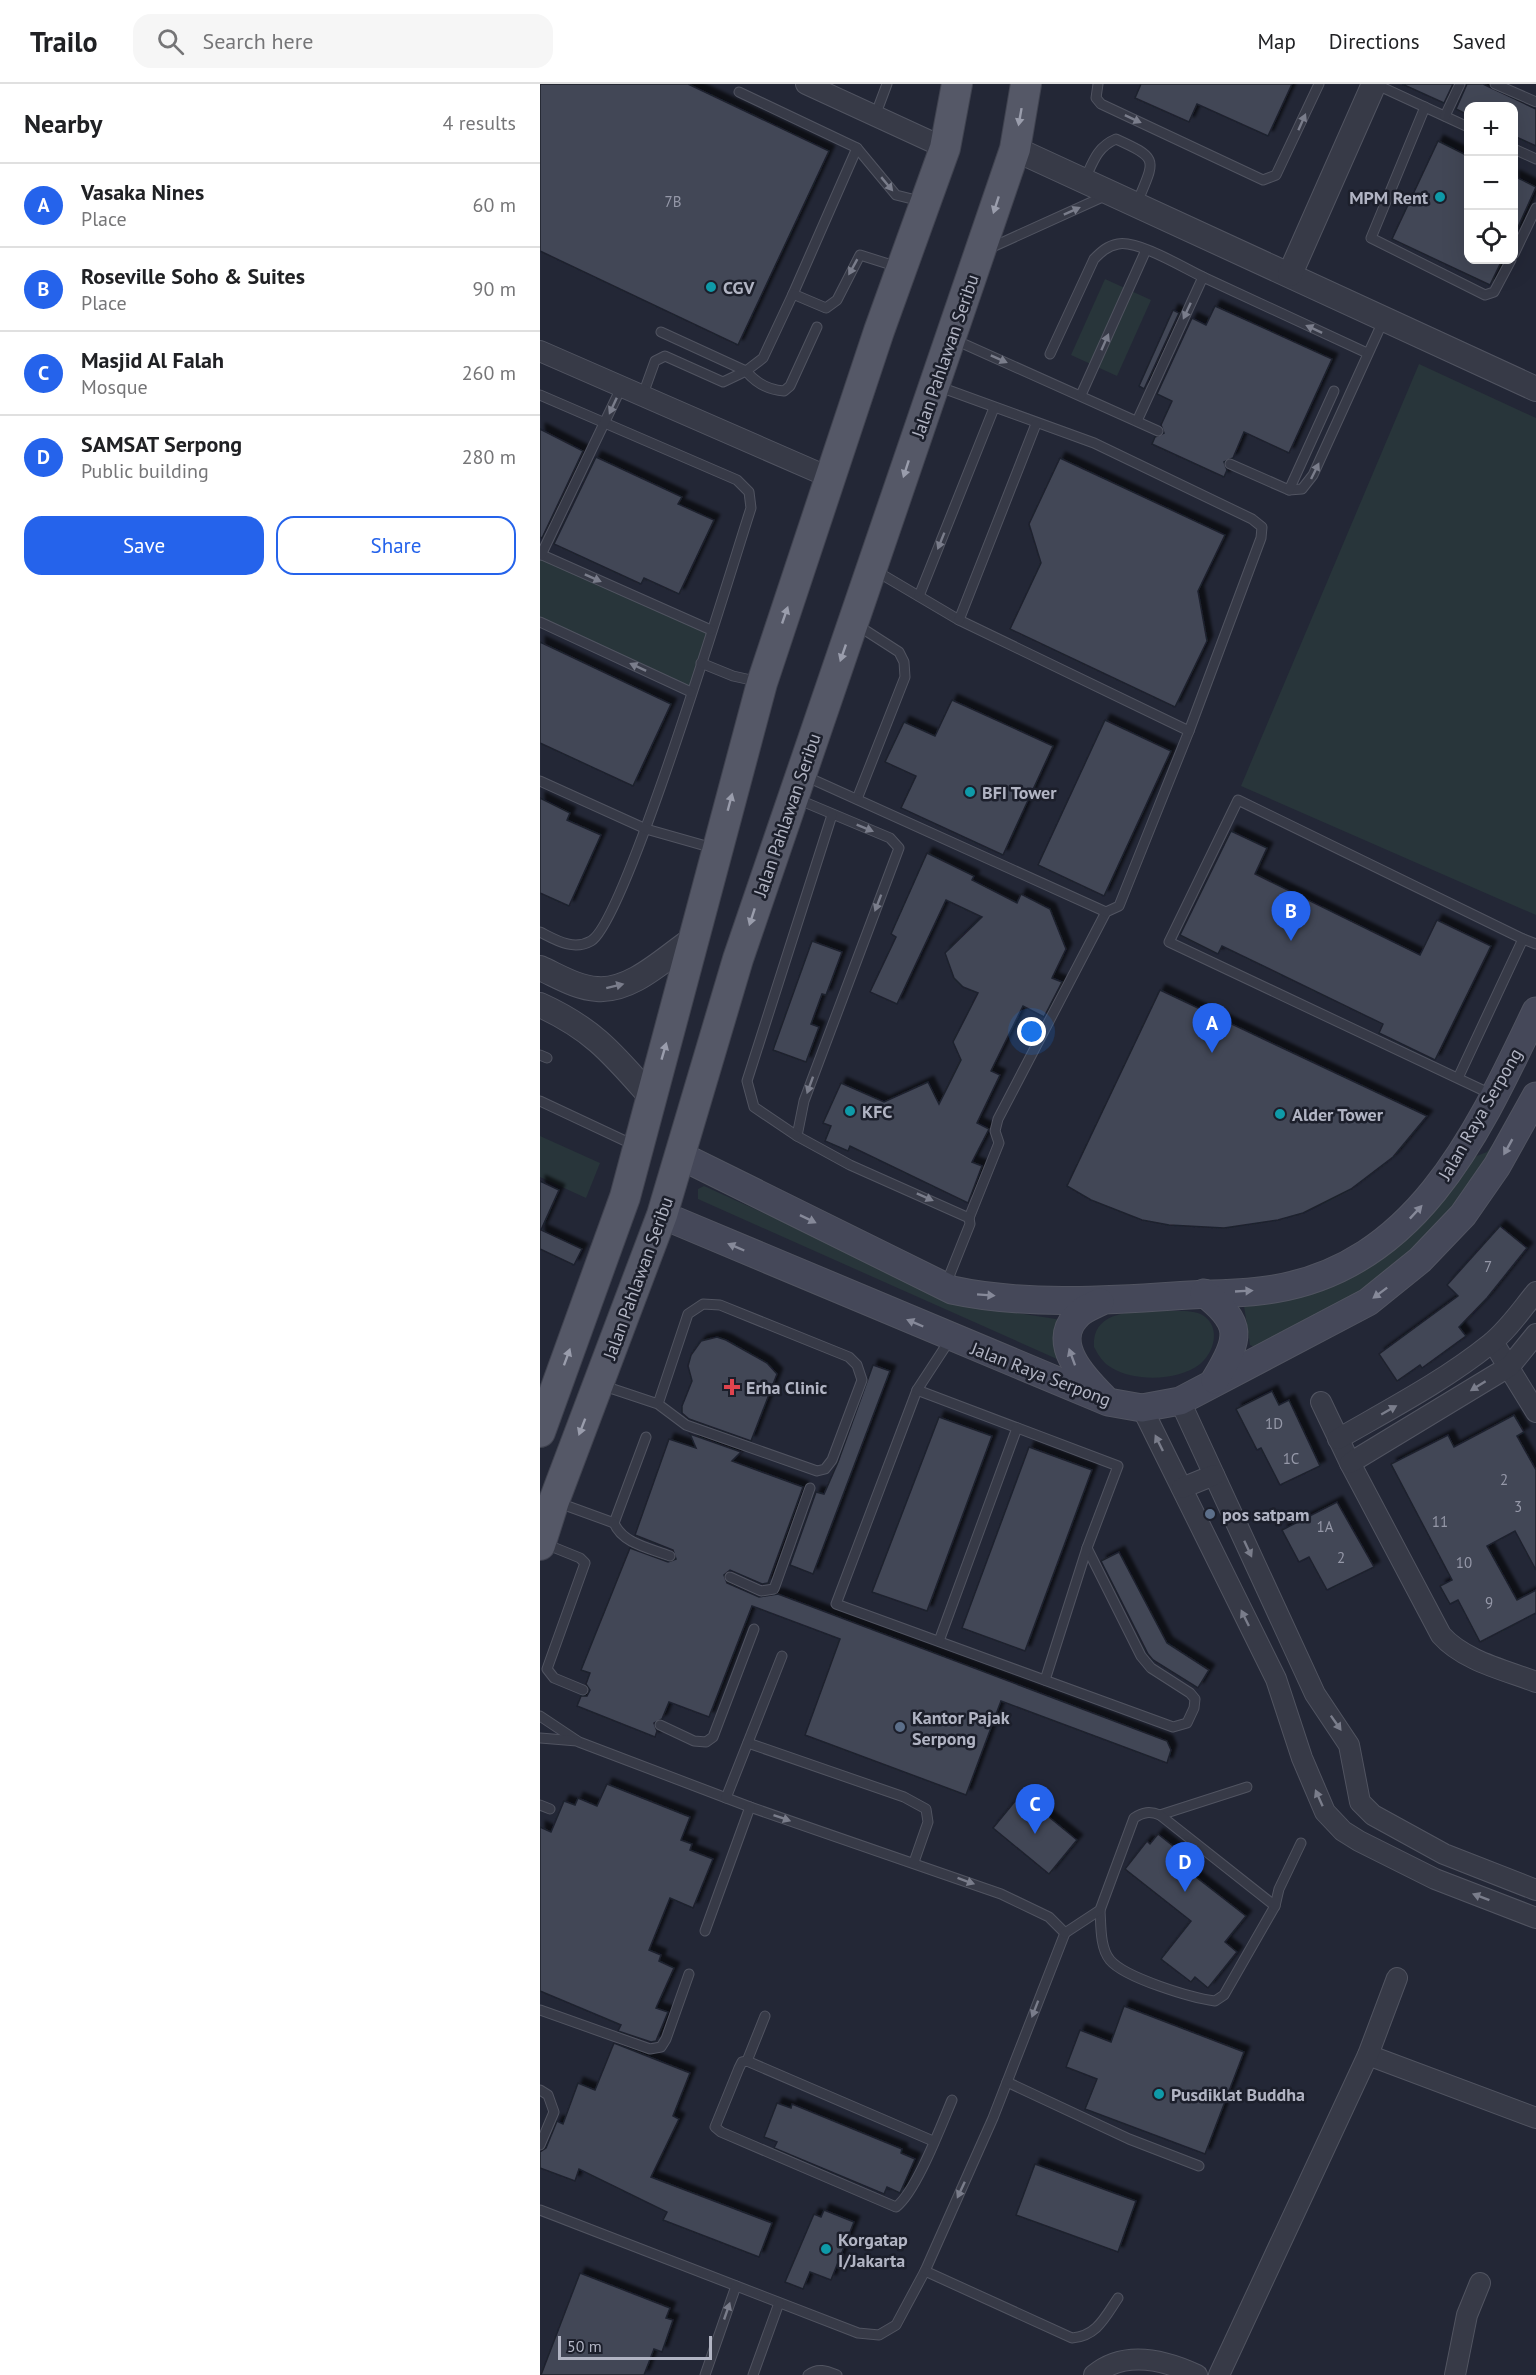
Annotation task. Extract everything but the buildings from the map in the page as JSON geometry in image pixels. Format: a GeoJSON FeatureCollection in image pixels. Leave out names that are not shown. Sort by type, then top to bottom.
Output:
{"type":"FeatureCollection","features":[{"type":"Feature","properties":{"kind":"main road"},"geometry":{"type":"LineString","coordinates":[[540,1432],[551,1391],[625,1197],[762,683],[945,148],[957,84]]}},
{"type":"Feature","properties":{"kind":"main road","name":"Jalan Pahlawan Seribu"},"geometry":{"type":"LineString","coordinates":[[541,1543],[554,1501],[662,1215],[738,959],[1015,149],[1026,84]]}},
{"type":"Feature","properties":{"kind":"main road","name":"Jalan Raya Serpong"},"geometry":{"type":"LineString","coordinates":[[681,1156],[945,1287],[974,1294],[1100,1302],[1273,1289],[1315,1278],[1374,1251],[1397,1232],[1440,1184],[1494,1095],[1536,1011]]}},
{"type":"Feature","properties":{"kind":"main road"},"geometry":{"type":"LineString","coordinates":[[1494,1095],[1532,1103]]}},
{"type":"Feature","properties":{"kind":"main road","name":"Jalan Raya Serpong"},"geometry":{"type":"LineString","coordinates":[[662,1215],[1108,1402],[1142,1408],[1180,1401],[1215,1380],[1251,1365],[1368,1302],[1400,1278],[1434,1245],[1480,1193],[1532,1103]]}},
{"type":"Feature","properties":{"kind":"main road"},"geometry":{"type":"LineString","coordinates":[[1204,1293],[1231,1318],[1235,1332],[1231,1348],[1215,1380]]}},
{"type":"Feature","properties":{"kind":"main road"},"geometry":{"type":"LineString","coordinates":[[1100,1302],[1077,1315],[1071,1324],[1068,1342],[1076,1368],[1108,1402]]}},
{"type":"Feature","properties":{"kind":"street"},"geometry":{"type":"LineString","coordinates":[[806,84],[945,148]]}},
{"type":"Feature","properties":{"kind":"street"},"geometry":{"type":"LineString","coordinates":[[1290,273],[1375,84]]}},
{"type":"Feature","properties":{"kind":"street"},"geometry":{"type":"LineString","coordinates":[[1015,149],[1290,273],[1536,389]]}},
{"type":"Feature","properties":{"kind":"street"},"geometry":{"type":"LineString","coordinates":[[540,351],[831,478]]}},
{"type":"Feature","properties":{"kind":"street"},"geometry":{"type":"LineString","coordinates":[[540,968],[582,986],[606,989],[630,981],[696,936]]}},
{"type":"Feature","properties":{"kind":"street"},"geometry":{"type":"LineString","coordinates":[[571,1019],[582,986]]}},
{"type":"Feature","properties":{"kind":"street"},"geometry":{"type":"LineString","coordinates":[[540,1005],[571,1019],[592,1034],[651,1097]]}},
{"type":"Feature","properties":{"kind":"street"},"geometry":{"type":"LineString","coordinates":[[1338,1439],[1433,1384],[1493,1342],[1536,1292]]}},
{"type":"Feature","properties":{"kind":"street"},"geometry":{"type":"LineString","coordinates":[[1350,1463],[1510,1366],[1536,1334]]}},
{"type":"Feature","properties":{"kind":"street"},"geometry":{"type":"LineString","coordinates":[[1493,1342],[1510,1366],[1536,1412]]}},
{"type":"Feature","properties":{"kind":"street"},"geometry":{"type":"LineString","coordinates":[[1180,1401],[1315,1694],[1349,1745],[1357,1790],[1364,1808],[1372,1815],[1444,1854],[1536,1890]]}},
{"type":"Feature","properties":{"kind":"street"},"geometry":{"type":"LineString","coordinates":[[1321,1402],[1350,1463],[1442,1635],[1451,1646],[1472,1657],[1536,1682]]}},
{"type":"Feature","properties":{"kind":"street"},"geometry":{"type":"LineString","coordinates":[[1142,1408],[1276,1679],[1308,1775],[1329,1817],[1359,1841],[1435,1879],[1536,1918]]}},
{"type":"Feature","properties":{"kind":"street"},"geometry":{"type":"LineString","coordinates":[[1182,1488],[1214,1475]]}},
{"type":"Feature","properties":{"kind":"street"},"geometry":{"type":"LineString","coordinates":[[1219,2375],[1368,2055],[1397,1978]]}},
{"type":"Feature","properties":{"kind":"street"},"geometry":{"type":"LineString","coordinates":[[1368,2055],[1536,2118]]}},
{"type":"Feature","properties":{"kind":"street"},"geometry":{"type":"LineString","coordinates":[[1455,2375],[1467,2314],[1480,2283]]}},
{"type":"Feature","properties":{"kind":"street"},"geometry":{"type":"LineString","coordinates":[[1094,2375],[1111,2365],[1145,2358],[1172,2363],[1197,2375]]}},
{"type":"Feature","properties":{"kind":"lane"},"geometry":{"type":"LineString","coordinates":[[875,116],[887,84]]}},
{"type":"Feature","properties":{"kind":"lane"},"geometry":{"type":"LineString","coordinates":[[1098,84],[1096,98],[1101,104],[1263,180],[1276,175],[1319,84]]}},
{"type":"Feature","properties":{"kind":"lane"},"geometry":{"type":"LineString","coordinates":[[1375,84],[1464,125]]}},
{"type":"Feature","properties":{"kind":"lane"},"geometry":{"type":"LineString","coordinates":[[1445,116],[1460,84]]}},
{"type":"Feature","properties":{"kind":"lane"},"geometry":{"type":"LineString","coordinates":[[1496,84],[1536,102]]}},
{"type":"Feature","properties":{"kind":"lane"},"geometry":{"type":"LineString","coordinates":[[739,92],[857,148],[896,195],[927,202]]}},
{"type":"Feature","properties":{"kind":"lane"},"geometry":{"type":"LineString","coordinates":[[1425,107],[1371,238],[1485,295],[1494,292],[1509,264]]}},
{"type":"Feature","properties":{"kind":"lane"},"geometry":{"type":"LineString","coordinates":[[1084,181],[1098,151],[1116,139],[1146,153],[1150,159],[1149,174],[1136,204]]}},
{"type":"Feature","properties":{"kind":"lane"},"geometry":{"type":"LineString","coordinates":[[642,397],[655,361],[665,356],[723,382],[746,371],[763,358],[857,148]]}},
{"type":"Feature","properties":{"kind":"lane"},"geometry":{"type":"LineString","coordinates":[[1518,151],[1536,159]]}},
{"type":"Feature","properties":{"kind":"lane"},"geometry":{"type":"LineString","coordinates":[[981,253],[1112,193]]}},
{"type":"Feature","properties":{"kind":"lane"},"geometry":{"type":"LineString","coordinates":[[1518,246],[1536,208]]}},
{"type":"Feature","properties":{"kind":"lane"},"geometry":{"type":"LineString","coordinates":[[1050,354],[1094,259],[1105,248],[1120,243],[1146,250],[1367,353]]}},
{"type":"Feature","properties":{"kind":"lane"},"geometry":{"type":"LineString","coordinates":[[1081,395],[1146,250]]}},
{"type":"Feature","properties":{"kind":"lane"},"geometry":{"type":"LineString","coordinates":[[793,294],[826,308],[837,300],[860,255],[903,268]]}},
{"type":"Feature","properties":{"kind":"lane"},"geometry":{"type":"LineString","coordinates":[[1137,421],[1203,277]]}},
{"type":"Feature","properties":{"kind":"lane"},"geometry":{"type":"LineString","coordinates":[[1230,464],[1289,490],[1302,489],[1313,475],[1384,318]]}},
{"type":"Feature","properties":{"kind":"lane"},"geometry":{"type":"LineString","coordinates":[[661,332],[746,371],[755,382],[776,391],[784,391],[790,386],[818,327]]}},
{"type":"Feature","properties":{"kind":"lane"},"geometry":{"type":"LineString","coordinates":[[950,338],[1158,431]]}},
{"type":"Feature","properties":{"kind":"lane"},"geometry":{"type":"LineString","coordinates":[[934,385],[1036,424],[1094,443],[1252,519],[1262,526],[1261,538],[1189,731],[1119,906],[1106,912],[998,1119],[995,1131],[999,1143],[945,1287]]}},
{"type":"Feature","properties":{"kind":"lane"},"geometry":{"type":"LineString","coordinates":[[621,388],[541,554],[711,630]]}},
{"type":"Feature","properties":{"kind":"lane"},"geometry":{"type":"LineString","coordinates":[[1289,490],[1334,391]]}},
{"type":"Feature","properties":{"kind":"lane"},"geometry":{"type":"LineString","coordinates":[[540,394],[604,424],[737,480],[749,492],[751,508],[646,829],[607,922],[591,941],[571,946],[540,932]]}},
{"type":"Feature","properties":{"kind":"lane"},"geometry":{"type":"LineString","coordinates":[[919,596],[994,408]]}},
{"type":"Feature","properties":{"kind":"lane"},"geometry":{"type":"LineString","coordinates":[[959,620],[1036,424]]}},
{"type":"Feature","properties":{"kind":"lane"},"geometry":{"type":"LineString","coordinates":[[873,569],[959,620],[1189,731]]}},
{"type":"Feature","properties":{"kind":"lane"},"geometry":{"type":"LineString","coordinates":[[540,622],[691,692]]}},
{"type":"Feature","properties":{"kind":"lane"},"geometry":{"type":"LineString","coordinates":[[853,623],[899,652],[904,662],[904,677],[857,799]]}},
{"type":"Feature","properties":{"kind":"lane"},"geometry":{"type":"LineString","coordinates":[[701,663],[733,676],[762,683]]}},
{"type":"Feature","properties":{"kind":"lane"},"geometry":{"type":"LineString","coordinates":[[540,781],[646,829],[717,849]]}},
{"type":"Feature","properties":{"kind":"lane"},"geometry":{"type":"LineString","coordinates":[[796,786],[857,799],[1106,912]]}},
{"type":"Feature","properties":{"kind":"lane"},"geometry":{"type":"LineString","coordinates":[[796,786],[832,815],[890,838],[899,848],[804,1101],[797,1136]]}},
{"type":"Feature","properties":{"kind":"lane"},"geometry":{"type":"LineString","coordinates":[[1494,1095],[1169,942],[1238,800],[1536,944]]}},
{"type":"Feature","properties":{"kind":"lane"},"geometry":{"type":"LineString","coordinates":[[832,815],[747,1081],[754,1107],[797,1136],[850,1164],[969,1218]]}},
{"type":"Feature","properties":{"kind":"lane"},"geometry":{"type":"LineString","coordinates":[[1458,1078],[1523,939]]}},
{"type":"Feature","properties":{"kind":"lane"},"geometry":{"type":"LineString","coordinates":[[540,1101],[639,1148]]}},
{"type":"Feature","properties":{"kind":"lane"},"geometry":{"type":"LineString","coordinates":[[599,1384],[658,1404],[686,1425],[817,1471],[825,1469],[832,1460],[862,1380],[857,1365],[849,1358],[720,1305],[703,1304],[688,1314],[658,1404]]}},
{"type":"Feature","properties":{"kind":"lane"},"geometry":{"type":"LineString","coordinates":[[951,1338],[917,1390],[836,1604],[1173,1727],[1187,1723],[1194,1708],[1195,1699],[1190,1693],[1151,1668],[1141,1656],[1087,1548]]}},
{"type":"Feature","properties":{"kind":"lane"},"geometry":{"type":"LineString","coordinates":[[917,1390],[1118,1466],[1087,1548],[1045,1680]]}},
{"type":"Feature","properties":{"kind":"lane"},"geometry":{"type":"LineString","coordinates":[[939,1641],[1017,1428]]}},
{"type":"Feature","properties":{"kind":"lane"},"geometry":{"type":"LineString","coordinates":[[646,1437],[614,1523],[618,1532],[634,1543],[670,1556]]}},
{"type":"Feature","properties":{"kind":"lane"},"geometry":{"type":"LineString","coordinates":[[730,1577],[761,1591],[774,1589],[810,1488]]}},
{"type":"Feature","properties":{"kind":"lane"},"geometry":{"type":"LineString","coordinates":[[554,1501],[614,1523]]}},
{"type":"Feature","properties":{"kind":"lane"},"geometry":{"type":"LineString","coordinates":[[541,1543],[580,1558],[585,1563],[547,1669],[555,1678],[583,1690]]}},
{"type":"Feature","properties":{"kind":"lane"},"geometry":{"type":"LineString","coordinates":[[660,1725],[694,1741],[706,1742],[713,1737],[754,1629]]}},
{"type":"Feature","properties":{"kind":"lane"},"geometry":{"type":"LineString","coordinates":[[726,1798],[782,1656]]}},
{"type":"Feature","properties":{"kind":"lane"},"geometry":{"type":"LineString","coordinates":[[540,1716],[579,1742],[716,1795],[1001,1894],[1049,1917],[1065,1933]]}},
{"type":"Feature","properties":{"kind":"lane"},"geometry":{"type":"LineString","coordinates":[[540,1738],[579,1742]]}},
{"type":"Feature","properties":{"kind":"lane"},"geometry":{"type":"LineString","coordinates":[[748,1743],[904,1797],[926,1809],[928,1822],[914,1862]]}},
{"type":"Feature","properties":{"kind":"lane"},"geometry":{"type":"LineString","coordinates":[[1160,1815],[1247,1787]]}},
{"type":"Feature","properties":{"kind":"lane"},"geometry":{"type":"LineString","coordinates":[[540,1805],[550,1809]]}},
{"type":"Feature","properties":{"kind":"lane"},"geometry":{"type":"LineString","coordinates":[[705,1930],[750,1807]]}},
{"type":"Feature","properties":{"kind":"lane"},"geometry":{"type":"LineString","coordinates":[[1275,1906],[1160,1815],[1148,1812],[1134,1818],[1100,1910],[1104,1946],[1109,1959],[1119,1968],[1191,1998],[1215,2001],[1224,1995],[1275,1906],[1279,1888],[1301,1843]]}},
{"type":"Feature","properties":{"kind":"lane"},"geometry":{"type":"LineString","coordinates":[[540,2210],[858,2333],[879,2335],[896,2325],[925,2271],[1007,2082],[1065,1933],[1100,1910]]}},
{"type":"Feature","properties":{"kind":"lane"},"geometry":{"type":"LineString","coordinates":[[540,2010],[650,2049],[661,2047],[666,2039],[689,1974]]}},
{"type":"Feature","properties":{"kind":"lane"},"geometry":{"type":"LineString","coordinates":[[747,2061],[765,2016]]}},
{"type":"Feature","properties":{"kind":"lane"},"geometry":{"type":"LineString","coordinates":[[933,2141],[747,2061],[742,2062],[739,2067],[715,2127],[721,2132],[896,2207],[905,2200],[933,2141],[952,2100]]}},
{"type":"Feature","properties":{"kind":"lane"},"geometry":{"type":"LineString","coordinates":[[1007,2082],[1129,2139],[1199,2166]]}},
{"type":"Feature","properties":{"kind":"lane"},"geometry":{"type":"LineString","coordinates":[[540,2090],[548,2095],[554,2112],[540,2145]]}},
{"type":"Feature","properties":{"kind":"lane"},"geometry":{"type":"LineString","coordinates":[[925,2271],[1072,2338],[1086,2337],[1096,2329],[1118,2298]]}},
{"type":"Feature","properties":{"kind":"lane"},"geometry":{"type":"LineString","coordinates":[[705,2375],[736,2286]]}},
{"type":"Feature","properties":{"kind":"lane"},"geometry":{"type":"LineString","coordinates":[[753,2375],[779,2303]]}},
{"type":"Feature","properties":{"kind":"lane"},"geometry":{"type":"LineString","coordinates":[[808,2375],[813,2371],[823,2370],[837,2375]]}},
{"type":"Feature","properties":{"kind":"shaded area"},"geometry":{"type":"Polygon","coordinates":[[[1105,279],[1151,300],[1117,376],[1071,355],[1105,279]]]}},
{"type":"Feature","properties":{"kind":"shaded area"},"geometry":{"type":"Polygon","coordinates":[[[1419,364],[1536,418],[1536,915],[1241,786],[1419,364]]]}},
{"type":"Feature","properties":{"kind":"shaded area"},"geometry":{"type":"Polygon","coordinates":[[[540,554],[711,630],[691,692],[540,622],[540,554]]]}},
{"type":"Feature","properties":{"kind":"shaded area"},"geometry":{"type":"Polygon","coordinates":[[[1514,1115],[1485,1170],[1420,1247],[1362,1291],[1254,1347],[1250,1345],[1243,1299],[1309,1285],[1469,1159],[1487,1152],[1514,1115]]]}},
{"type":"Feature","properties":{"kind":"shaded area"},"geometry":{"type":"Polygon","coordinates":[[[540,1136],[600,1163],[586,1198],[540,1177],[540,1136]]]}},
{"type":"Feature","properties":{"kind":"shaded area"},"geometry":{"type":"Polygon","coordinates":[[[704,1186],[916,1282],[993,1309],[1062,1320],[1055,1342],[1057,1359],[698,1199],[698,1189],[704,1186]]]}},
{"type":"Feature","properties":{"kind":"shaded area"},"geometry":{"type":"Polygon","coordinates":[[[1138,1311],[1178,1311],[1201,1314],[1213,1327],[1214,1340],[1209,1354],[1191,1370],[1157,1378],[1132,1376],[1109,1366],[1094,1347],[1096,1333],[1102,1323],[1112,1317],[1138,1311]]]}},
{"type":"Feature","properties":{"kind":"place","name":"MPM Rent"},"geometry":{"type":"Point","coordinates":[1440,197]}},
{"type":"Feature","properties":{"kind":"place","name":"CGV"},"geometry":{"type":"Point","coordinates":[711,287]}},
{"type":"Feature","properties":{"kind":"place","name":"BFI Tower"},"geometry":{"type":"Point","coordinates":[970,792]}},
{"type":"Feature","properties":{"kind":"place","name":"Roseville Soho & Suites"},"geometry":{"type":"Point","coordinates":[1291,941]}},
{"type":"Feature","properties":{"kind":"place","name":"Vasaka Nines"},"geometry":{"type":"Point","coordinates":[1212,1053]}},
{"type":"Feature","properties":{"kind":"place","name":"KFC"},"geometry":{"type":"Point","coordinates":[850,1111]}},
{"type":"Feature","properties":{"kind":"place","name":"Alder Tower"},"geometry":{"type":"Point","coordinates":[1280,1114]}},
{"type":"Feature","properties":{"kind":"place","name":"Erha Clinic"},"geometry":{"type":"Point","coordinates":[732,1387]}},
{"type":"Feature","properties":{"kind":"place","name":"pos satpam"},"geometry":{"type":"Point","coordinates":[1210,1514]}},
{"type":"Feature","properties":{"kind":"place","name":"Kantor Pajak Serpong"},"geometry":{"type":"Point","coordinates":[900,1727]}},
{"type":"Feature","properties":{"kind":"place","name":"Masjid Al Falah"},"geometry":{"type":"Point","coordinates":[1035,1834]}},
{"type":"Feature","properties":{"kind":"place","name":"SAMSAT Serpong"},"geometry":{"type":"Point","coordinates":[1185,1892]}},
{"type":"Feature","properties":{"kind":"place","name":"Pusdiklat Buddha"},"geometry":{"type":"Point","coordinates":[1159,2094]}},
{"type":"Feature","properties":{"kind":"place","name":"Korgatap I/Jakarta"},"geometry":{"type":"Point","coordinates":[826,2249]}}]}
